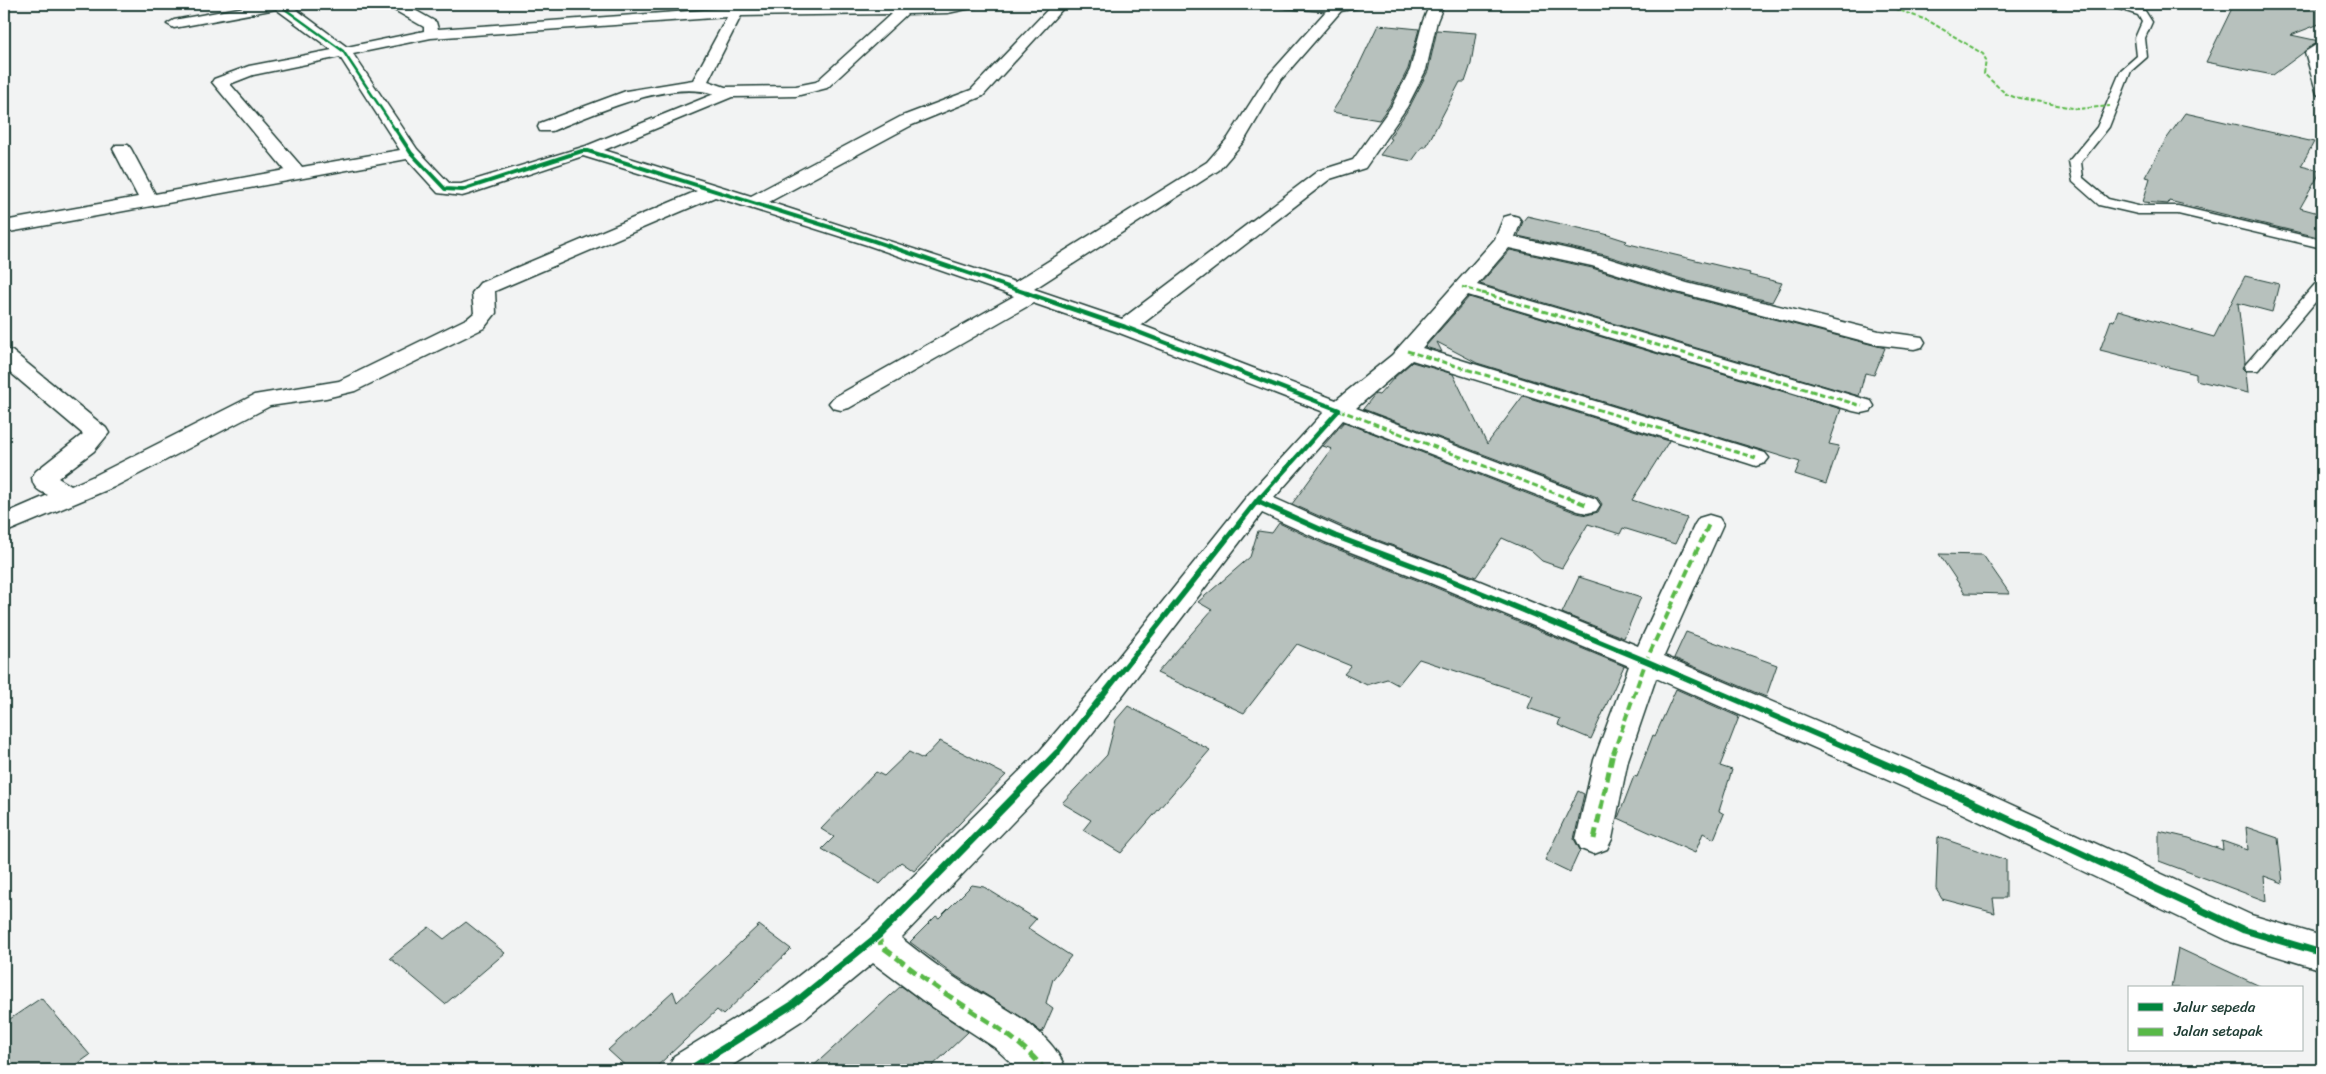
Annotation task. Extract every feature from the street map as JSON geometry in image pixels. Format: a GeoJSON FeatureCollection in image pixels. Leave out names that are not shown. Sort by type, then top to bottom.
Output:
{"type":"FeatureCollection","features":[{"type":"Feature","properties":{"kind":"street"},"geometry":{"type":"LineString","coordinates":[[174,24],[279,4],[343,51],[411,153],[445,189],[452,191],[462,190],[582,151],[588,151],[713,192],[874,241],[1125,327],[1587,505]]}},
{"type":"Feature","properties":{"kind":"street"},"geometry":{"type":"LineString","coordinates":[[394,4],[431,25],[431,34]]}},
{"type":"Feature","properties":{"kind":"street"},"geometry":{"type":"LineString","coordinates":[[297,173],[220,82],[249,71],[431,34],[741,8],[907,7],[948,9],[971,4]]}},
{"type":"Feature","properties":{"kind":"street"},"geometry":{"type":"LineString","coordinates":[[753,203],[906,121],[978,93],[1060,4]]}},
{"type":"Feature","properties":{"kind":"street"},"geometry":{"type":"LineString","coordinates":[[1286,4],[1334,8],[1356,4]]}},
{"type":"Feature","properties":{"kind":"street"},"geometry":{"type":"LineString","coordinates":[[1125,327],[1331,171],[1350,168],[1358,164],[1407,94],[1418,70],[1428,20],[1437,4]]}},
{"type":"Feature","properties":{"kind":"street"},"geometry":{"type":"LineString","coordinates":[[546,127],[632,94],[700,84],[724,92],[796,91],[821,85],[907,7]]}},
{"type":"Feature","properties":{"kind":"street"},"geometry":{"type":"LineString","coordinates":[[700,84],[741,8]]}},
{"type":"Feature","properties":{"kind":"street"},"geometry":{"type":"LineString","coordinates":[[841,403],[1024,292],[1213,166],[1235,141],[1273,80],[1334,12],[1334,8]]}},
{"type":"Feature","properties":{"kind":"street"},"geometry":{"type":"LineString","coordinates":[[588,151],[721,98],[725,95],[724,92]]}},
{"type":"Feature","properties":{"kind":"street"},"geometry":{"type":"LineString","coordinates":[[122,149],[149,200]]}},
{"type":"Feature","properties":{"kind":"street"},"geometry":{"type":"LineString","coordinates":[[4,227],[411,153]]}},
{"type":"Feature","properties":{"kind":"street"},"geometry":{"type":"LineString","coordinates":[[4,524],[156,456],[262,400],[282,395],[332,390],[347,386],[476,323],[485,316],[487,310],[483,293],[487,287],[713,192]]}},
{"type":"Feature","properties":{"kind":"street"},"geometry":{"type":"LineString","coordinates":[[689,1070],[792,1005],[879,935],[1050,762],[1111,688],[1257,501],[1339,410],[1400,360],[1508,231],[1680,287],[1879,338],[1914,342]]}},
{"type":"Feature","properties":{"kind":"street"},"geometry":{"type":"LineString","coordinates":[[1462,287],[1862,406]]}},
{"type":"Feature","properties":{"kind":"street"},"geometry":{"type":"LineString","coordinates":[[1407,352],[1756,458]]}},
{"type":"Feature","properties":{"kind":"street"},"geometry":{"type":"LineString","coordinates":[[4,356],[96,433],[90,443],[64,460],[45,477],[46,484],[70,496]]}},
{"type":"Feature","properties":{"kind":"street"},"geometry":{"type":"LineString","coordinates":[[1257,501],[1335,536],[1646,661],[1963,798],[2244,930],[2322,953]]}},
{"type":"Feature","properties":{"kind":"street"},"geometry":{"type":"LineString","coordinates":[[1594,838],[1611,760],[1646,661],[1709,524]]}},
{"type":"Feature","properties":{"kind":"street"},"geometry":{"type":"LineString","coordinates":[[879,935],[881,946],[937,988],[1001,1026],[1033,1054],[1045,1070]]}},
{"type":"Feature","properties":{"kind":"lane"},"geometry":{"type":"LineString","coordinates":[[2109,4],[2142,13],[2147,22],[2140,38],[2142,56],[2125,70],[2121,85],[2110,106],[2104,125],[2075,161],[2077,179],[2084,187],[2104,202],[2138,210],[2178,210],[2322,244]]}},
{"type":"Feature","properties":{"kind":"lane"},"geometry":{"type":"LineString","coordinates":[[2322,44],[2310,52],[2322,94]]}},
{"type":"Feature","properties":{"kind":"lane"},"geometry":{"type":"LineString","coordinates":[[2252,367],[2322,285]]}},
{"type":"Feature","properties":{"kind":"building"},"geometry":{"type":"Polygon","coordinates":[[[2234,4],[2322,4],[2322,23],[2291,35],[2319,41],[2273,75],[2206,62],[2234,4]]]}},
{"type":"Feature","properties":{"kind":"building"},"geometry":{"type":"Polygon","coordinates":[[[1378,25],[1419,29],[1408,69],[1389,106],[1379,120],[1332,112],[1350,84],[1378,25]]]}},
{"type":"Feature","properties":{"kind":"building"},"geometry":{"type":"Polygon","coordinates":[[[1437,30],[1476,33],[1471,64],[1465,82],[1460,82],[1426,147],[1422,147],[1412,161],[1380,155],[1392,139],[1389,138],[1409,108],[1428,71],[1437,30]]]}},
{"type":"Feature","properties":{"kind":"building"},"geometry":{"type":"Polygon","coordinates":[[[2185,113],[2314,142],[2301,166],[2321,171],[2300,208],[2322,214],[2322,238],[2169,201],[2168,204],[2143,202],[2150,178],[2145,177],[2165,141],[2185,113]]]}},
{"type":"Feature","properties":{"kind":"building"},"geometry":{"type":"Polygon","coordinates":[[[1527,216],[1605,234],[1627,241],[1625,243],[1750,273],[1749,275],[1782,283],[1772,302],[1688,281],[1605,255],[1518,236],[1523,221],[1527,216]]]}},
{"type":"Feature","properties":{"kind":"building"},"geometry":{"type":"Polygon","coordinates":[[[1510,250],[1592,268],[1673,293],[1885,348],[1874,375],[1865,373],[1859,396],[1480,284],[1510,250]]]}},
{"type":"Feature","properties":{"kind":"building"},"geometry":{"type":"Polygon","coordinates":[[[2245,276],[2279,284],[2272,312],[2238,303],[2245,362],[2242,368],[2246,372],[2248,393],[2196,380],[2196,374],[2100,350],[2111,320],[2114,321],[2118,310],[2214,337],[2245,276]]]}},
{"type":"Feature","properties":{"kind":"building"},"geometry":{"type":"Polygon","coordinates":[[[1469,297],[1841,409],[1829,444],[1839,446],[1826,484],[1795,474],[1800,462],[1477,363],[1437,342],[1442,352],[1425,347],[1469,297]]]}},
{"type":"Feature","properties":{"kind":"building"},"geometry":{"type":"Polygon","coordinates":[[[1412,362],[1453,374],[1487,444],[1523,396],[1669,441],[1632,500],[1687,518],[1675,544],[1623,528],[1620,534],[1588,524],[1562,568],[1542,561],[1531,551],[1502,538],[1476,577],[1346,528],[1292,504],[1332,449],[1323,446],[1344,422],[1577,513],[1587,515],[1598,512],[1602,504],[1597,497],[1363,409],[1375,394],[1379,395],[1412,362]]]}},
{"type":"Feature","properties":{"kind":"building"},"geometry":{"type":"Polygon","coordinates":[[[1279,523],[1324,544],[1427,584],[1624,666],[1591,739],[1558,725],[1560,719],[1528,708],[1533,696],[1419,659],[1398,685],[1387,679],[1367,685],[1344,674],[1351,666],[1297,644],[1244,713],[1157,673],[1212,610],[1198,602],[1250,557],[1258,531],[1272,533],[1279,523]]]}},
{"type":"Feature","properties":{"kind":"building"},"geometry":{"type":"Polygon","coordinates":[[[1939,554],[1983,555],[2010,594],[1965,593],[1939,554]]]}},
{"type":"Feature","properties":{"kind":"building"},"geometry":{"type":"Polygon","coordinates":[[[1579,577],[1641,597],[1624,638],[1562,613],[1579,577]]]}},
{"type":"Feature","properties":{"kind":"building"},"geometry":{"type":"Polygon","coordinates":[[[1686,632],[1777,665],[1766,697],[1674,658],[1686,632]]]}},
{"type":"Feature","properties":{"kind":"building"},"geometry":{"type":"Polygon","coordinates":[[[1676,689],[1739,717],[1720,766],[1732,770],[1719,811],[1724,814],[1714,839],[1703,833],[1695,853],[1618,818],[1634,776],[1637,777],[1653,735],[1655,736],[1676,689]]]}},
{"type":"Feature","properties":{"kind":"building"},"geometry":{"type":"Polygon","coordinates":[[[1128,706],[1210,750],[1121,853],[1083,830],[1091,820],[1062,803],[1107,755],[1116,720],[1128,706]]]}},
{"type":"Feature","properties":{"kind":"building"},"geometry":{"type":"Polygon","coordinates":[[[940,741],[1006,775],[914,871],[901,862],[880,884],[822,849],[834,837],[821,829],[876,772],[884,776],[909,752],[923,759],[940,741]]]}},
{"type":"Feature","properties":{"kind":"building"},"geometry":{"type":"Polygon","coordinates":[[[1578,791],[1584,794],[1574,839],[1580,850],[1570,872],[1545,860],[1578,791]]]}},
{"type":"Feature","properties":{"kind":"building"},"geometry":{"type":"Polygon","coordinates":[[[2246,827],[2278,838],[2283,883],[2264,876],[2266,901],[2159,861],[2159,831],[2189,838],[2223,850],[2222,841],[2248,850],[2246,827]]]}},
{"type":"Feature","properties":{"kind":"building"},"geometry":{"type":"Polygon","coordinates":[[[1938,837],[2006,860],[2006,898],[1993,898],[1995,913],[1942,899],[1936,889],[1938,837]]]}},
{"type":"Feature","properties":{"kind":"building"},"geometry":{"type":"Polygon","coordinates":[[[972,885],[984,887],[1036,919],[1028,928],[1071,956],[1053,979],[1046,1003],[1053,1008],[1042,1033],[1023,1018],[956,976],[910,942],[936,916],[939,918],[972,885]]]}},
{"type":"Feature","properties":{"kind":"building"},"geometry":{"type":"Polygon","coordinates":[[[466,922],[505,953],[445,1004],[390,958],[429,927],[444,939],[466,922]]]}},
{"type":"Feature","properties":{"kind":"building"},"geometry":{"type":"Polygon","coordinates":[[[759,925],[791,949],[723,1015],[717,1010],[653,1070],[630,1070],[608,1050],[673,991],[677,1002],[759,925]]]}},
{"type":"Feature","properties":{"kind":"building"},"geometry":{"type":"Polygon","coordinates":[[[2178,948],[2260,986],[2171,986],[2178,948]]]}},
{"type":"Feature","properties":{"kind":"building"},"geometry":{"type":"Polygon","coordinates":[[[901,986],[968,1032],[928,1070],[809,1070],[901,986]]]}},
{"type":"Feature","properties":{"kind":"building"},"geometry":{"type":"Polygon","coordinates":[[[41,998],[90,1055],[69,1070],[4,1070],[4,1023],[41,998]]]}},
{"type":"Feature","properties":{"kind":"marked path"},"geometry":{"type":"LineString","coordinates":[[1882,4],[1929,21],[1983,54],[1986,60],[1984,74],[2006,94],[2078,109],[2110,106]]}},
{"type":"Feature","properties":{"kind":"marked path"},"geometry":{"type":"LineString","coordinates":[[1462,287],[1862,406]]}},
{"type":"Feature","properties":{"kind":"marked path"},"geometry":{"type":"LineString","coordinates":[[1407,351],[1756,458]]}},
{"type":"Feature","properties":{"kind":"marked path"},"geometry":{"type":"LineString","coordinates":[[1339,410],[1587,505]]}},
{"type":"Feature","properties":{"kind":"marked path"},"geometry":{"type":"LineString","coordinates":[[1594,839],[1611,760],[1646,661],[1709,524]]}},
{"type":"Feature","properties":{"kind":"marked path"},"geometry":{"type":"LineString","coordinates":[[879,935],[881,946],[936,987],[995,1024],[1021,1044],[1045,1070]]}},
{"type":"Feature","properties":{"kind":"cycle path"},"geometry":{"type":"LineString","coordinates":[[278,4],[343,51],[411,153],[445,189],[462,190],[582,151],[588,151],[874,241],[1125,327],[1339,410],[1257,501],[1111,688],[1050,762],[879,935],[792,1005],[689,1070]]}},
{"type":"Feature","properties":{"kind":"cycle path"},"geometry":{"type":"LineString","coordinates":[[1257,501],[1335,536],[1438,575],[1646,661],[1963,798],[2244,930],[2322,953]]}}]}
